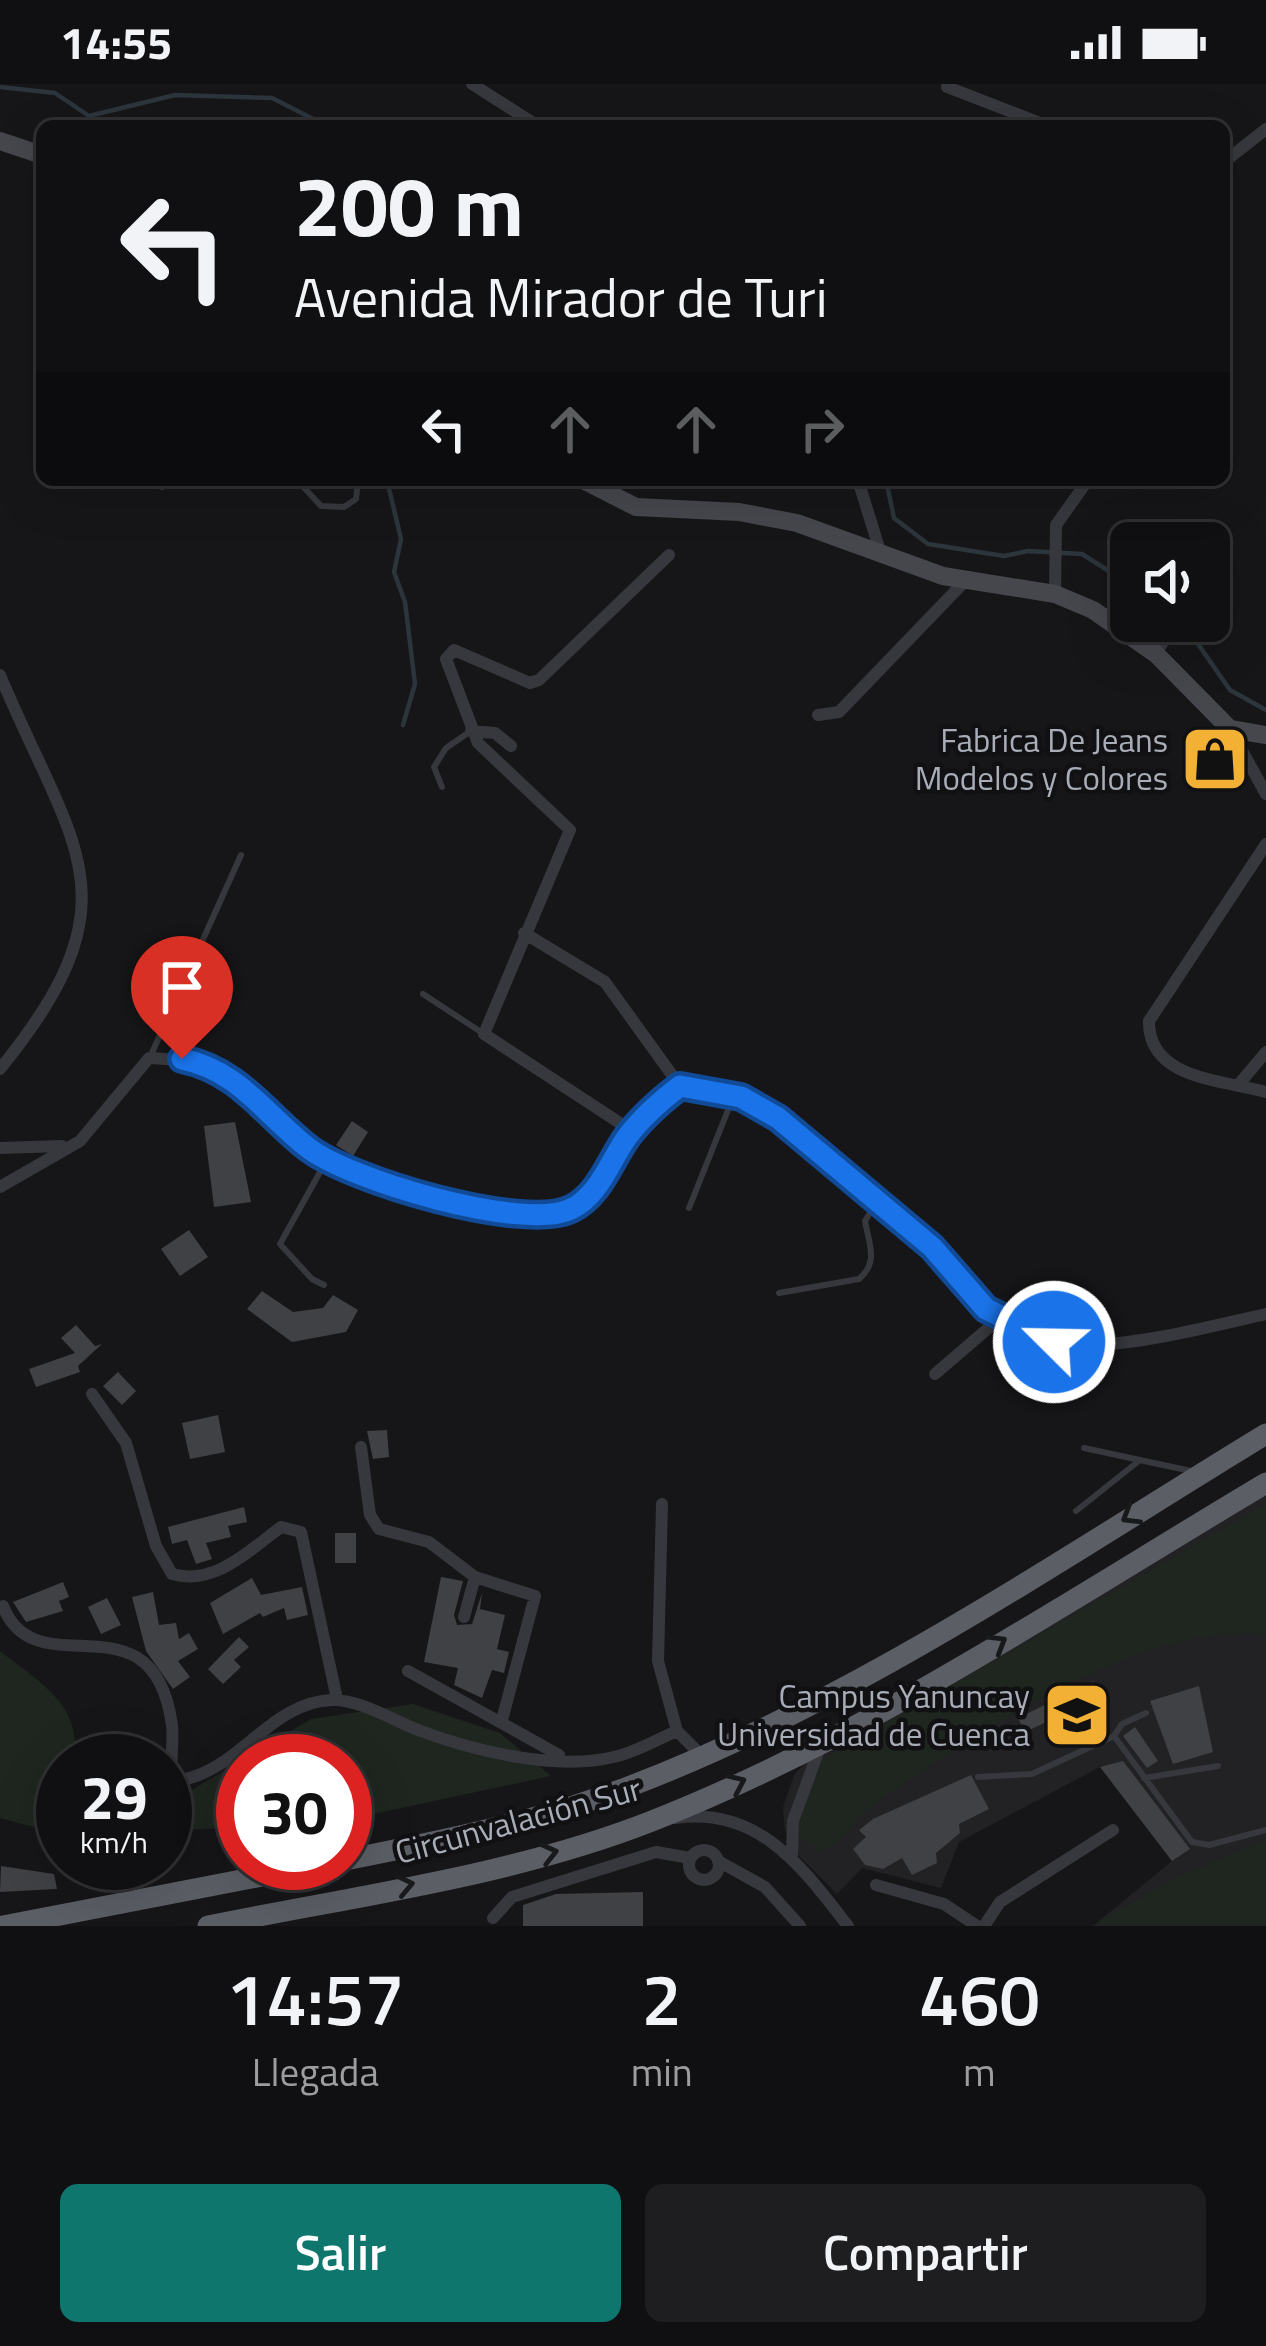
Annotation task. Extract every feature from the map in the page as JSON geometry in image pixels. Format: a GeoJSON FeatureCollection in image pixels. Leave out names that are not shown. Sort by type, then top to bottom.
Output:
{"type":"FeatureCollection","features":[{"type":"Feature","properties":{"kind":"highway","name":"Circunvalación Sur"},"geometry":{"type":"LineString","coordinates":[[372,1854],[519,1821],[627,1787],[701,1755],[853,1682],[1266,1434]]}},
{"type":"Feature","properties":{"kind":"highway","name":"Circunvalación Sur"},"geometry":{"type":"LineString","coordinates":[[208,1926],[267,1919],[547,1854],[650,1822],[823,1741],[1266,1483]]}},
{"type":"Feature","properties":{"kind":"highway"},"geometry":{"type":"LineString","coordinates":[[3,1926],[216,1885]]}},
{"type":"Feature","properties":{"kind":"main road"},"geometry":{"type":"LineString","coordinates":[[0,142],[36,153]]}},
{"type":"Feature","properties":{"kind":"main road"},"geometry":{"type":"LineString","coordinates":[[595,486],[636,507],[739,512],[797,523],[967,579],[1055,594],[1094,610],[1156,654],[1230,729],[1266,735]]}},
{"type":"Feature","properties":{"kind":"street"},"geometry":{"type":"LineString","coordinates":[[472,84],[529,120]]}},
{"type":"Feature","properties":{"kind":"street"},"geometry":{"type":"LineString","coordinates":[[947,87],[1032,120]]}},
{"type":"Feature","properties":{"kind":"street"},"geometry":{"type":"LineString","coordinates":[[1230,157],[1266,129]]}},
{"type":"Feature","properties":{"kind":"street"},"geometry":{"type":"LineString","coordinates":[[860,486],[880,551]]}},
{"type":"Feature","properties":{"kind":"street"},"geometry":{"type":"LineString","coordinates":[[1055,594],[1056,525],[1084,486]]}},
{"type":"Feature","properties":{"kind":"street"},"geometry":{"type":"LineString","coordinates":[[632,1131],[484,1034],[524,933],[571,834],[471,731],[446,659],[449,652],[530,683],[538,680],[669,555]]}},
{"type":"Feature","properties":{"kind":"street"},"geometry":{"type":"LineString","coordinates":[[818,715],[839,712],[967,579]]}},
{"type":"Feature","properties":{"kind":"street"},"geometry":{"type":"LineString","coordinates":[[1156,654],[1163,642]]}},
{"type":"Feature","properties":{"kind":"street"},"geometry":{"type":"LineString","coordinates":[[0,676],[78,847],[82,899],[58,992],[0,1069]]}},
{"type":"Feature","properties":{"kind":"street"},"geometry":{"type":"LineString","coordinates":[[1230,729],[1266,794]]}},
{"type":"Feature","properties":{"kind":"street"},"geometry":{"type":"LineString","coordinates":[[471,731],[496,733],[512,746]]}},
{"type":"Feature","properties":{"kind":"street"},"geometry":{"type":"LineString","coordinates":[[1266,844],[1149,1021],[1152,1049],[1165,1061],[1180,1070],[1266,1092]]}},
{"type":"Feature","properties":{"kind":"street"},"geometry":{"type":"LineString","coordinates":[[524,933],[604,982],[680,1086],[734,1095],[778,1118],[932,1247],[999,1318],[1054,1342],[1094,1346],[1266,1314]]}},
{"type":"Feature","properties":{"kind":"street"},"geometry":{"type":"LineString","coordinates":[[1239,1084],[1266,1052]]}},
{"type":"Feature","properties":{"kind":"street"},"geometry":{"type":"LineString","coordinates":[[0,1187],[64,1146],[80,1141],[149,1058],[182,1059],[218,1070],[327,1160],[356,1174],[466,1204],[558,1214],[577,1207],[600,1183],[632,1131],[680,1086]]}},
{"type":"Feature","properties":{"kind":"street"},"geometry":{"type":"LineString","coordinates":[[0,1148],[64,1146]]}},
{"type":"Feature","properties":{"kind":"street"},"geometry":{"type":"LineString","coordinates":[[934,1374],[999,1318]]}},
{"type":"Feature","properties":{"kind":"street"},"geometry":{"type":"LineString","coordinates":[[92,1394],[126,1443],[156,1546],[172,1574],[204,1575],[232,1564],[281,1527],[301,1532],[337,1700]]}},
{"type":"Feature","properties":{"kind":"street"},"geometry":{"type":"LineString","coordinates":[[361,1447],[370,1515],[379,1529],[429,1542],[475,1577],[535,1596],[502,1720]]}},
{"type":"Feature","properties":{"kind":"street"},"geometry":{"type":"LineString","coordinates":[[662,1504],[658,1661],[677,1731],[701,1755]]}},
{"type":"Feature","properties":{"kind":"street"},"geometry":{"type":"LineString","coordinates":[[464,1617],[475,1577]]}},
{"type":"Feature","properties":{"kind":"street"},"geometry":{"type":"LineString","coordinates":[[4,1606],[12,1629],[28,1641],[119,1646],[134,1653],[163,1694],[173,1728],[172,1772],[181,1780],[203,1776],[291,1709],[337,1700],[435,1736],[565,1759],[617,1756],[677,1731]]}},
{"type":"Feature","properties":{"kind":"street"},"geometry":{"type":"LineString","coordinates":[[408,1671],[565,1759]]}},
{"type":"Feature","properties":{"kind":"street"},"geometry":{"type":"LineString","coordinates":[[792,1855],[793,1821],[823,1741]]}},
{"type":"Feature","properties":{"kind":"street"},"geometry":{"type":"LineString","coordinates":[[650,1822],[724,1818],[761,1832],[792,1855],[848,1926]]}},
{"type":"Feature","properties":{"kind":"street"},"geometry":{"type":"LineString","coordinates":[[876,1885],[944,1904],[981,1926],[1000,1902],[1113,1830]]}},
{"type":"Feature","properties":{"kind":"street"},"geometry":{"type":"LineString","coordinates":[[493,1918],[512,1897],[656,1852],[690,1858],[705,1850],[765,1887],[800,1926]]}},
{"type":"Feature","properties":{"kind":"street"},"geometry":{"type":"LineString","coordinates":[[690,1858],[689,1870],[702,1880],[713,1876],[718,1861]]}},
{"type":"Feature","properties":{"kind":"lane"},"geometry":{"type":"LineString","coordinates":[[302,486],[320,506],[344,507],[356,499],[357,486]]}},
{"type":"Feature","properties":{"kind":"lane"},"geometry":{"type":"LineString","coordinates":[[442,787],[434,766],[446,748],[471,731]]}},
{"type":"Feature","properties":{"kind":"lane"},"geometry":{"type":"LineString","coordinates":[[149,1058],[241,855]]}},
{"type":"Feature","properties":{"kind":"lane"},"geometry":{"type":"LineString","coordinates":[[423,994],[484,1034]]}},
{"type":"Feature","properties":{"kind":"lane"},"geometry":{"type":"LineString","coordinates":[[689,1208],[734,1095]]}},
{"type":"Feature","properties":{"kind":"lane"},"geometry":{"type":"LineString","coordinates":[[325,1285],[312,1279],[280,1244],[327,1160]]}},
{"type":"Feature","properties":{"kind":"lane"},"geometry":{"type":"LineString","coordinates":[[779,1293],[859,1279],[869,1270],[873,1252],[865,1221],[877,1203]]}},
{"type":"Feature","properties":{"kind":"lane"},"geometry":{"type":"LineString","coordinates":[[1084,1448],[1201,1474]]}},
{"type":"Feature","properties":{"kind":"lane"},"geometry":{"type":"LineString","coordinates":[[1076,1511],[1141,1460]]}},
{"type":"Feature","properties":{"kind":"lane"},"geometry":{"type":"LineString","coordinates":[[978,1778],[1031,1774],[1114,1736],[1122,1724],[1146,1712]]}},
{"type":"Feature","properties":{"kind":"lane"},"geometry":{"type":"LineString","coordinates":[[1114,1736],[1192,1842],[1209,1845],[1266,1830]]}},
{"type":"Feature","properties":{"kind":"lane"},"geometry":{"type":"LineString","coordinates":[[1144,1778],[1218,1766]]}},
{"type":"Feature","properties":{"kind":"shaded area","name":"Campus Yanuncay Universidad de Cuenca"},"geometry":{"type":"Polygon","coordinates":[[[1266,1494],[1266,1926],[1093,1926],[1172,1861],[1100,1767],[959,1842],[941,1888],[862,1868],[837,1894],[799,1856],[785,1830],[783,1808],[794,1775],[806,1762],[1266,1494]]]}},
{"type":"Feature","properties":{"kind":"shaded area"},"geometry":{"type":"Polygon","coordinates":[[[1266,1504],[1266,1634],[1216,1635],[1113,1664],[961,1746],[875,1803],[821,1852],[800,1838],[796,1800],[812,1766],[1266,1504]]]}},
{"type":"Feature","properties":{"kind":"shaded area"},"geometry":{"type":"Polygon","coordinates":[[[0,1651],[55,1697],[74,1734],[36,1734],[36,1828],[0,1818],[0,1651]]]}},
{"type":"Feature","properties":{"kind":"shaded area"},"geometry":{"type":"Polygon","coordinates":[[[413,1704],[500,1733],[551,1776],[372,1814],[372,1734],[286,1734],[311,1719],[413,1704]]]}},
{"type":"Feature","properties":{"kind":"shaded area"},"geometry":{"type":"Polygon","coordinates":[[[216,1776],[216,1828],[192,1830],[192,1790],[216,1776]]]}},
{"type":"Feature","properties":{"kind":"shaded area"},"geometry":{"type":"Polygon","coordinates":[[[1266,1840],[1266,1926],[1096,1924],[1175,1878],[1266,1840]]]}},
{"type":"Feature","properties":{"kind":"building"},"geometry":{"type":"Polygon","coordinates":[[[352,1121],[368,1132],[353,1156],[336,1145],[352,1121]]]}},
{"type":"Feature","properties":{"kind":"building"},"geometry":{"type":"Polygon","coordinates":[[[235,1122],[251,1202],[214,1207],[204,1126],[235,1122]]]}},
{"type":"Feature","properties":{"kind":"building"},"geometry":{"type":"Polygon","coordinates":[[[189,1230],[208,1257],[180,1276],[161,1249],[189,1230]]]}},
{"type":"Feature","properties":{"kind":"building"},"geometry":{"type":"Polygon","coordinates":[[[262,1291],[293,1312],[323,1308],[333,1295],[358,1310],[346,1332],[292,1342],[247,1309],[262,1291]]]}},
{"type":"Feature","properties":{"kind":"building"},"geometry":{"type":"Polygon","coordinates":[[[76,1325],[95,1346],[102,1344],[78,1366],[80,1372],[36,1387],[29,1369],[75,1353],[61,1338],[76,1325]]]}},
{"type":"Feature","properties":{"kind":"building"},"geometry":{"type":"Polygon","coordinates":[[[118,1372],[136,1391],[122,1405],[103,1386],[118,1372]]]}},
{"type":"Feature","properties":{"kind":"building"},"geometry":{"type":"Polygon","coordinates":[[[218,1415],[225,1452],[190,1459],[182,1423],[218,1415]]]}},
{"type":"Feature","properties":{"kind":"building"},"geometry":{"type":"Polygon","coordinates":[[[387,1430],[389,1457],[373,1459],[367,1431],[387,1430]]]}},
{"type":"Feature","properties":{"kind":"building"},"geometry":{"type":"Polygon","coordinates":[[[244,1507],[247,1522],[228,1526],[231,1537],[206,1543],[212,1559],[196,1564],[187,1540],[172,1544],[168,1527],[244,1507]]]}},
{"type":"Feature","properties":{"kind":"building"},"geometry":{"type":"Polygon","coordinates":[[[335,1533],[356,1533],[356,1563],[335,1563],[335,1533]]]}},
{"type":"Feature","properties":{"kind":"building"},"geometry":{"type":"Polygon","coordinates":[[[441,1577],[463,1581],[454,1615],[457,1625],[472,1624],[482,1593],[480,1609],[505,1615],[497,1649],[509,1652],[504,1673],[492,1670],[482,1698],[454,1685],[458,1668],[424,1662],[441,1577]]]}},
{"type":"Feature","properties":{"kind":"building"},"geometry":{"type":"Polygon","coordinates":[[[252,1578],[261,1595],[302,1587],[308,1615],[287,1620],[284,1608],[263,1617],[260,1613],[223,1634],[210,1603],[252,1578]]]}},
{"type":"Feature","properties":{"kind":"building"},"geometry":{"type":"Polygon","coordinates":[[[63,1582],[69,1597],[59,1601],[63,1611],[26,1622],[13,1602],[63,1582]]]}},
{"type":"Feature","properties":{"kind":"building"},"geometry":{"type":"Polygon","coordinates":[[[153,1592],[159,1625],[176,1623],[179,1639],[189,1633],[198,1649],[178,1661],[190,1677],[173,1689],[146,1651],[132,1597],[153,1592]]]}},
{"type":"Feature","properties":{"kind":"building"},"geometry":{"type":"Polygon","coordinates":[[[107,1598],[121,1625],[101,1634],[88,1607],[107,1598]]]}},
{"type":"Feature","properties":{"kind":"building"},"geometry":{"type":"Polygon","coordinates":[[[239,1637],[249,1647],[234,1660],[241,1667],[223,1684],[208,1669],[239,1637]]]}},
{"type":"Feature","properties":{"kind":"building"},"geometry":{"type":"Polygon","coordinates":[[[1094,1681],[1108,1711],[1075,1727],[1068,1712],[1025,1732],[1018,1718],[1094,1681]]]}},
{"type":"Feature","properties":{"kind":"building"},"geometry":{"type":"Polygon","coordinates":[[[1199,1686],[1213,1752],[1173,1764],[1150,1701],[1199,1686]]]}},
{"type":"Feature","properties":{"kind":"building"},"geometry":{"type":"Polygon","coordinates":[[[1135,1727],[1158,1761],[1147,1768],[1123,1736],[1135,1727]]]}},
{"type":"Feature","properties":{"kind":"building"},"geometry":{"type":"Polygon","coordinates":[[[1123,1761],[1190,1849],[1172,1861],[1100,1767],[1123,1761]]]}},
{"type":"Feature","properties":{"kind":"building"},"geometry":{"type":"Polygon","coordinates":[[[971,1775],[989,1809],[959,1824],[960,1833],[936,1853],[937,1863],[912,1875],[902,1858],[883,1869],[865,1865],[853,1849],[866,1837],[859,1830],[873,1819],[971,1775]]]}},
{"type":"Feature","properties":{"kind":"building"},"geometry":{"type":"Polygon","coordinates":[[[1,1866],[36,1871],[38,1890],[0,1892],[1,1866]]]}},
{"type":"Feature","properties":{"kind":"building"},"geometry":{"type":"Polygon","coordinates":[[[643,1892],[643,1926],[523,1926],[523,1905],[556,1894],[643,1892]]]}},
{"type":"Feature","properties":{"kind":"waterway"},"geometry":{"type":"LineString","coordinates":[[0,87],[55,93],[89,116],[175,95],[272,98],[315,120]]}},
{"type":"Feature","properties":{"kind":"waterway"},"geometry":{"type":"LineString","coordinates":[[388,486],[401,539],[394,572],[405,602],[415,684],[403,725]]}},
{"type":"Feature","properties":{"kind":"waterway"},"geometry":{"type":"LineString","coordinates":[[887,486],[894,518],[928,544],[1004,556],[1028,551],[1082,554],[1110,572]]}},
{"type":"Feature","properties":{"kind":"waterway"},"geometry":{"type":"LineString","coordinates":[[1197,642],[1230,690],[1266,710]]}},
{"type":"Feature","properties":{"kind":"place","name":"Fabrica De Jeans Modelos y Colores"},"geometry":{"type":"Point","coordinates":[1215,759]}},
{"type":"Feature","properties":{"kind":"place","name":"Campus Yanuncay Universidad de Cuenca"},"geometry":{"type":"Point","coordinates":[1077,1715]}},
{"type":"Feature","properties":{"kind":"route"},"geometry":{"type":"LineString","coordinates":[[182,1059],[234,1079],[307,1148],[356,1174],[466,1204],[522,1213],[558,1214],[577,1207],[600,1183],[648,1112],[680,1086],[713,1088],[741,1097],[778,1118],[932,1247],[986,1309],[1054,1342]]}}]}
